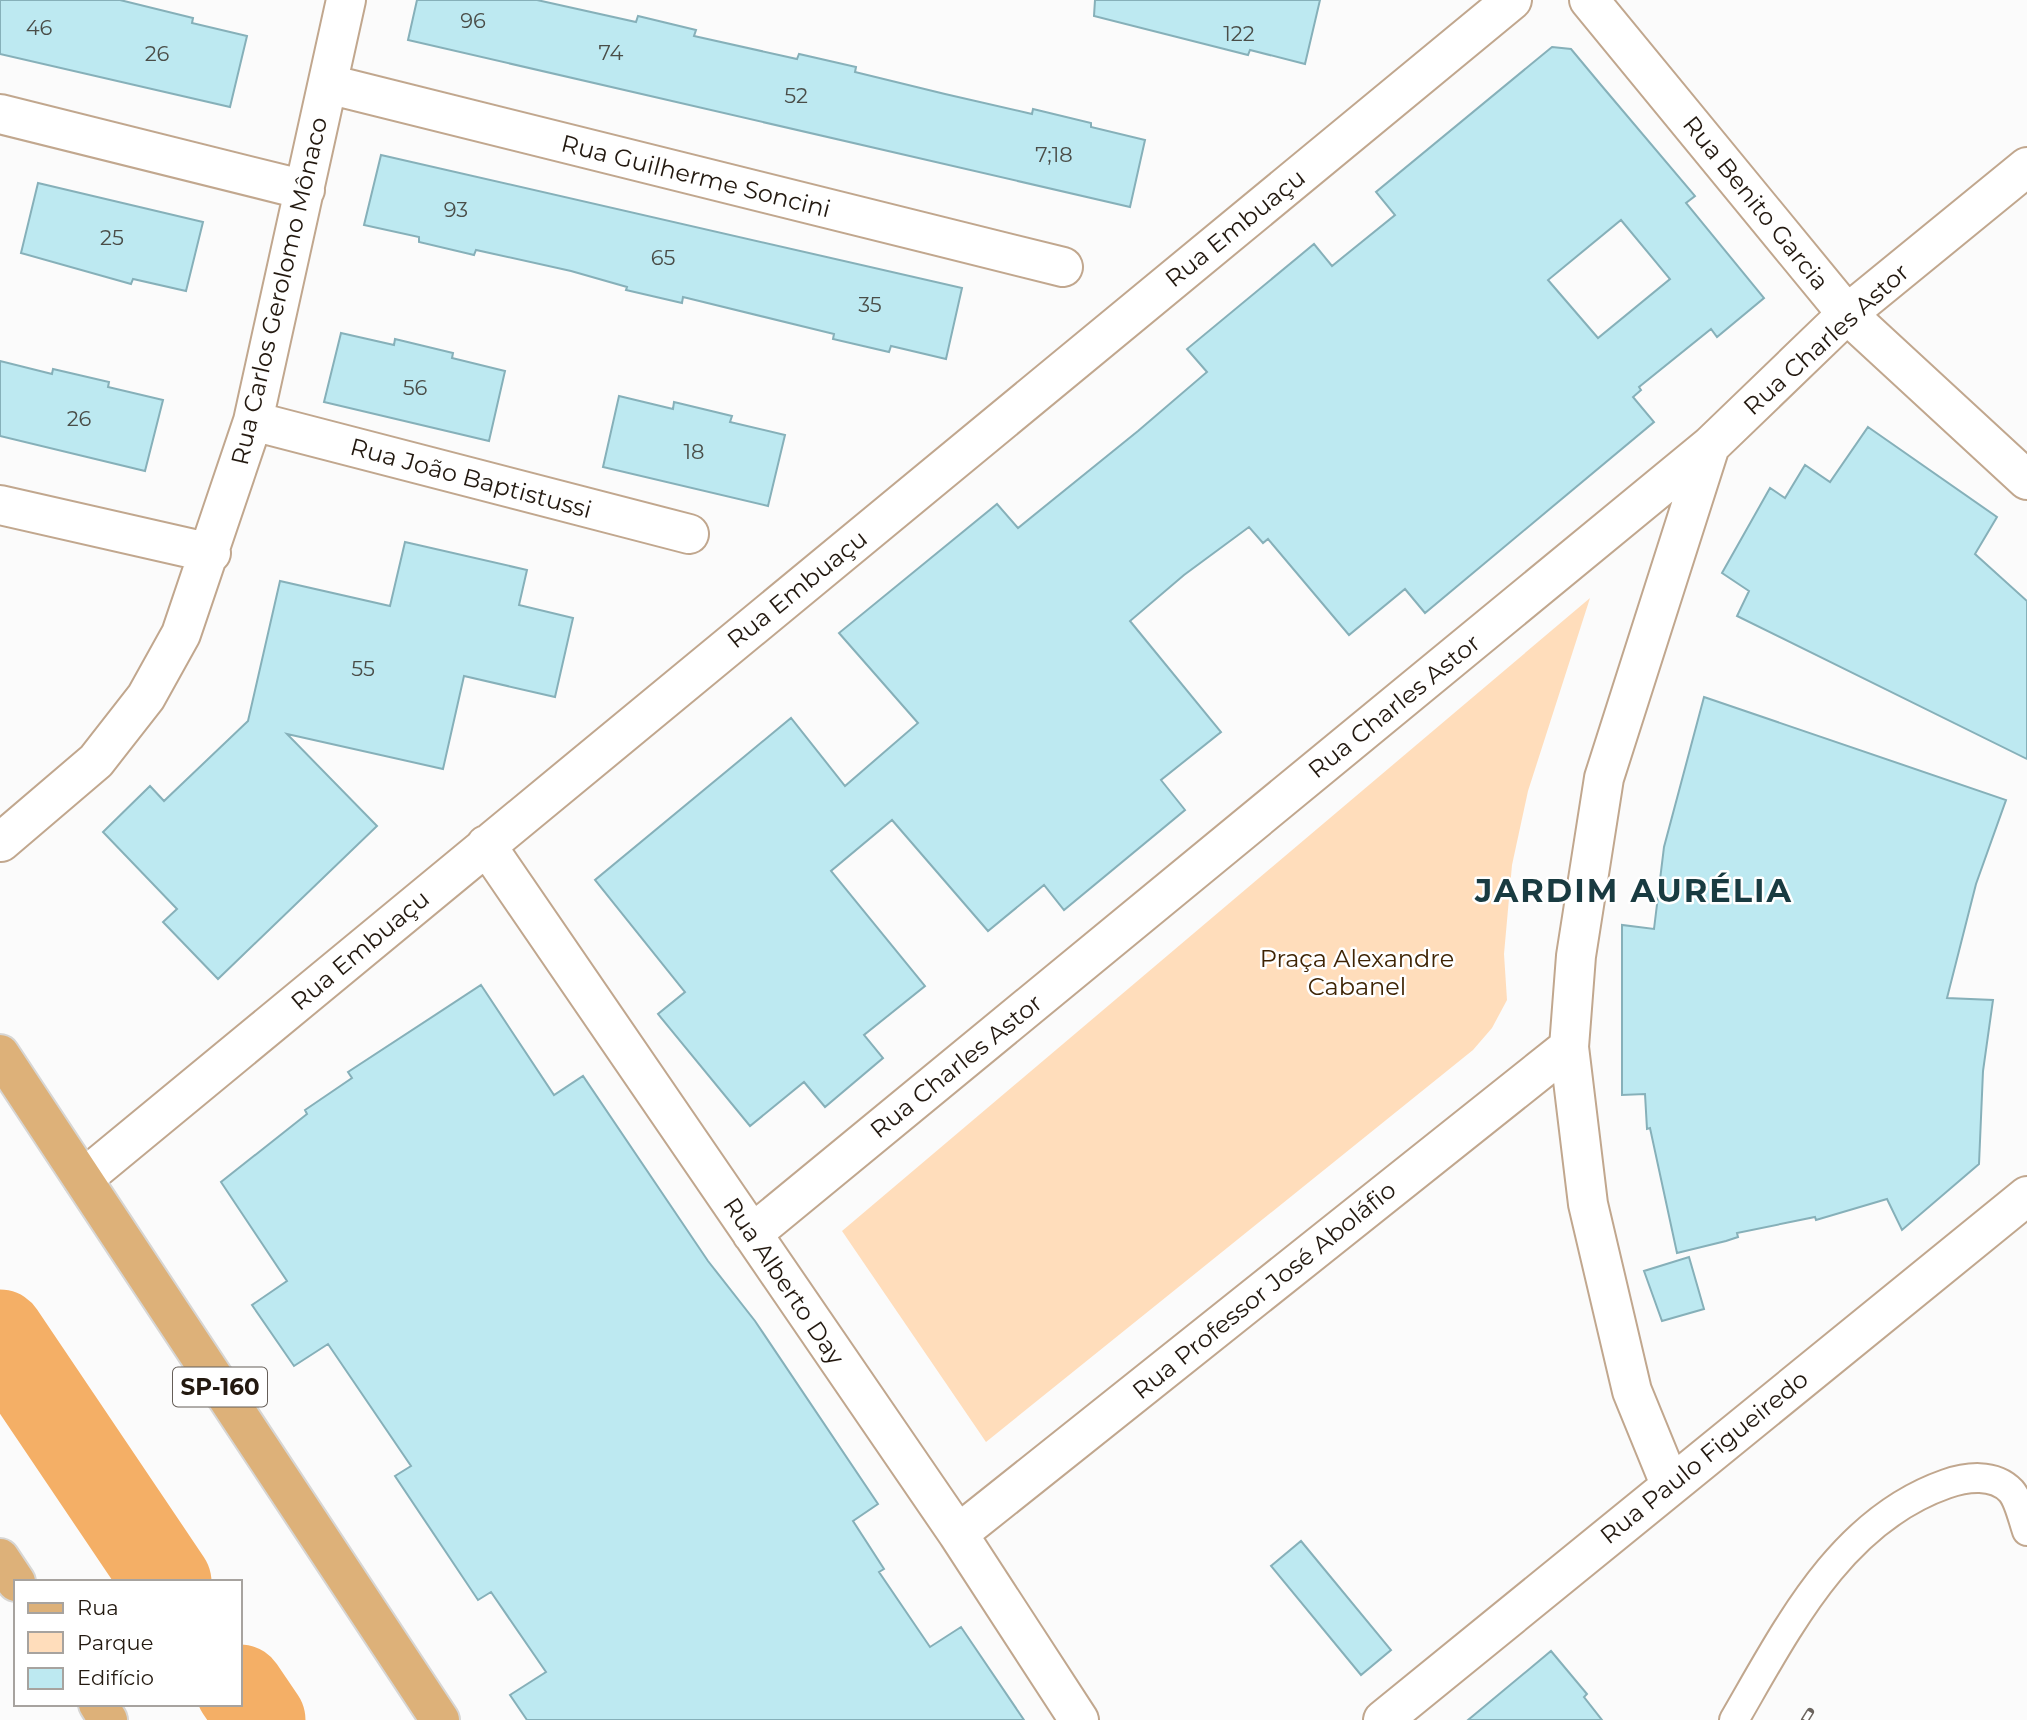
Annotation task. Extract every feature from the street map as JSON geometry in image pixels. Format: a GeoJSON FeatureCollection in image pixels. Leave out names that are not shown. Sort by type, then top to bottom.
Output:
{"type":"FeatureCollection","features":[{"type":"Feature","properties":{"kind":"main road","name":"SP-160"},"geometry":{"type":"LineString","coordinates":[[0,1054],[440,1720]]}},
{"type":"Feature","properties":{"kind":"main road"},"geometry":{"type":"LineString","coordinates":[[0,1558],[15,1580]]}},
{"type":"Feature","properties":{"kind":"street","name":"Rua Carlos Gerolomo Mônaco"},"geometry":{"type":"LineString","coordinates":[[1,842],[96,761],[146,697],[181,634],[211,553],[253,421],[346,0]]}},
{"type":"Feature","properties":{"kind":"street","name":"Rua Embuaçu"},"geometry":{"type":"LineString","coordinates":[[83,1178],[1512,0]]}},
{"type":"Feature","properties":{"kind":"street","name":"Rua Benito Garcia"},"geometry":{"type":"LineString","coordinates":[[1590,0],[1847,314],[2027,480]]}},
{"type":"Feature","properties":{"kind":"street","name":"Rua Guilherme Soncini"},"geometry":{"type":"LineString","coordinates":[[328,84],[1063,267]]}},
{"type":"Feature","properties":{"kind":"street"},"geometry":{"type":"LineString","coordinates":[[0,114],[305,190]]}},
{"type":"Feature","properties":{"kind":"street","name":"Rua Charles Astor"},"geometry":{"type":"LineString","coordinates":[[752,1234],[1710,446],[1847,314],[2027,167]]}},
{"type":"Feature","properties":{"kind":"street","name":"Rua João Baptistussi"},"geometry":{"type":"LineString","coordinates":[[253,421],[689,534]]}},
{"type":"Feature","properties":{"kind":"street"},"geometry":{"type":"LineString","coordinates":[[1670,1484],[1632,1391],[1588,1204],[1569,1047],[1576,956],[1604,778],[1710,446]]}},
{"type":"Feature","properties":{"kind":"street"},"geometry":{"type":"LineString","coordinates":[[0,505],[211,553]]}},
{"type":"Feature","properties":{"kind":"street","name":"Rua Alberto Day"},"geometry":{"type":"LineString","coordinates":[[486,845],[958,1534],[1079,1720]]}},
{"type":"Feature","properties":{"kind":"street","name":"Rua Professor José Aboláfio"},"geometry":{"type":"LineString","coordinates":[[958,1534],[1569,1047]]}},
{"type":"Feature","properties":{"kind":"street","name":"Rua Paulo Figueiredo"},"geometry":{"type":"LineString","coordinates":[[1383,1720],[2027,1196]]}},
{"type":"Feature","properties":{"kind":"lane"},"geometry":{"type":"LineString","coordinates":[[1734,1720],[1799,1609],[1853,1543],[1875,1522],[1920,1493],[1968,1477],[1990,1480],[2011,1491],[2027,1531]]}},
{"type":"Feature","properties":{"kind":"green space","name":"Praça Alexandre Cabanel"},"geometry":{"type":"Polygon","coordinates":[[[1590,598],[1528,791],[1512,865],[1504,954],[1507,1000],[1492,1028],[1473,1050],[986,1442],[842,1231],[1590,598]]]}},
{"type":"Feature","properties":{"kind":"building"},"geometry":{"type":"Polygon","coordinates":[[[0,0],[120,0],[193,18],[192,23],[247,36],[230,107],[0,54],[0,0]]]}},
{"type":"Feature","properties":{"kind":"building"},"geometry":{"type":"Polygon","coordinates":[[[417,0],[537,0],[636,22],[638,16],[696,30],[694,36],[797,59],[799,54],[856,67],[855,72],[945,94],[1032,114],[1033,109],[1091,123],[1091,127],[1145,140],[1130,207],[408,40],[417,0]]]}},
{"type":"Feature","properties":{"kind":"building"},"geometry":{"type":"Polygon","coordinates":[[[1095,0],[1320,0],[1305,64],[1250,50],[1248,55],[1094,16],[1095,0]]]}},
{"type":"Feature","properties":{"kind":"building"},"geometry":{"type":"Polygon","coordinates":[[[1552,47],[1571,49],[1695,196],[1686,203],[1764,298],[1717,337],[1711,329],[1639,387],[1641,390],[1633,397],[1654,422],[1425,613],[1405,589],[1349,635],[1268,539],[1263,543],[1249,527],[1184,575],[1130,621],[1221,732],[1161,780],[1185,810],[1064,910],[1044,885],[988,931],[892,820],[831,871],[925,986],[864,1035],[883,1058],[825,1107],[804,1082],[750,1126],[658,1014],[685,992],[595,880],[791,718],[845,786],[918,723],[839,633],[997,504],[1018,528],[1138,431],[1207,372],[1187,349],[1314,244],[1332,266],[1395,215],[1376,192],[1552,47]],[[1621,220],[1548,280],[1598,338],[1670,279],[1621,220]]]}},
{"type":"Feature","properties":{"kind":"building"},"geometry":{"type":"Polygon","coordinates":[[[381,155],[962,288],[946,359],[891,346],[889,352],[833,339],[834,334],[683,297],[682,303],[626,290],[627,287],[571,271],[476,250],[474,255],[419,242],[419,237],[364,225],[381,155]]]}},
{"type":"Feature","properties":{"kind":"building"},"geometry":{"type":"Polygon","coordinates":[[[38,183],[203,222],[186,291],[133,279],[131,284],[21,253],[38,183]]]}},
{"type":"Feature","properties":{"kind":"building"},"geometry":{"type":"Polygon","coordinates":[[[341,333],[394,345],[395,339],[453,353],[452,358],[505,371],[489,441],[324,402],[341,333]]]}},
{"type":"Feature","properties":{"kind":"building"},"geometry":{"type":"Polygon","coordinates":[[[0,361],[52,374],[53,369],[109,382],[108,387],[163,400],[145,471],[0,436],[0,361]]]}},
{"type":"Feature","properties":{"kind":"building"},"geometry":{"type":"Polygon","coordinates":[[[619,396],[673,409],[674,402],[732,416],[730,422],[785,435],[768,506],[603,467],[619,396]]]}},
{"type":"Feature","properties":{"kind":"building"},"geometry":{"type":"Polygon","coordinates":[[[1868,427],[1997,517],[1975,554],[2027,601],[2027,759],[1737,616],[1749,591],[1722,573],[1770,488],[1785,498],[1805,465],[1830,482],[1868,427]]]}},
{"type":"Feature","properties":{"kind":"building"},"geometry":{"type":"Polygon","coordinates":[[[405,542],[527,570],[519,605],[573,618],[555,697],[464,676],[443,769],[287,734],[377,826],[218,979],[163,922],[177,909],[103,832],[150,786],[164,801],[248,721],[280,581],[390,606],[405,542]]]}},
{"type":"Feature","properties":{"kind":"building"},"geometry":{"type":"Polygon","coordinates":[[[1704,697],[2006,800],[1976,884],[1947,998],[1993,1000],[1983,1071],[1979,1164],[1902,1230],[1887,1199],[1816,1220],[1815,1217],[1737,1233],[1738,1237],[1726,1241],[1677,1253],[1650,1128],[1647,1129],[1645,1094],[1622,1095],[1622,925],[1654,929],[1664,847],[1704,697]]]}},
{"type":"Feature","properties":{"kind":"building"},"geometry":{"type":"Polygon","coordinates":[[[481,985],[554,1095],[583,1076],[708,1261],[755,1321],[878,1504],[853,1521],[884,1569],[879,1572],[930,1647],[961,1627],[1024,1720],[527,1720],[510,1695],[546,1672],[491,1592],[478,1600],[395,1476],[411,1466],[328,1344],[294,1366],[252,1305],[287,1281],[221,1182],[307,1114],[305,1110],[352,1078],[348,1072],[481,985]]]}},
{"type":"Feature","properties":{"kind":"building"},"geometry":{"type":"Polygon","coordinates":[[[1689,1257],[1704,1309],[1662,1321],[1644,1271],[1689,1257]]]}},
{"type":"Feature","properties":{"kind":"building"},"geometry":{"type":"Polygon","coordinates":[[[1301,1541],[1391,1650],[1361,1675],[1271,1566],[1301,1541]]]}},
{"type":"Feature","properties":{"kind":"building"},"geometry":{"type":"Polygon","coordinates":[[[1551,1651],[1587,1694],[1584,1697],[1602,1720],[1468,1720],[1551,1651]]]}},
{"type":"Feature","properties":{"kind":"waterway"},"geometry":{"type":"LineString","coordinates":[[0,1334],[166,1580]]}},
{"type":"Feature","properties":{"kind":"waterway"},"geometry":{"type":"LineString","coordinates":[[242,1692],[261,1720]]}},
{"type":"Feature","properties":{"kind":"railway"},"geometry":{"type":"LineString","coordinates":[[1805,1720],[1810,1712]]}},
{"type":"Feature","properties":{"kind":"district","name":"JARDIM AURÉLIA"},"geometry":{"type":"Point","coordinates":[1634,890]}}]}
